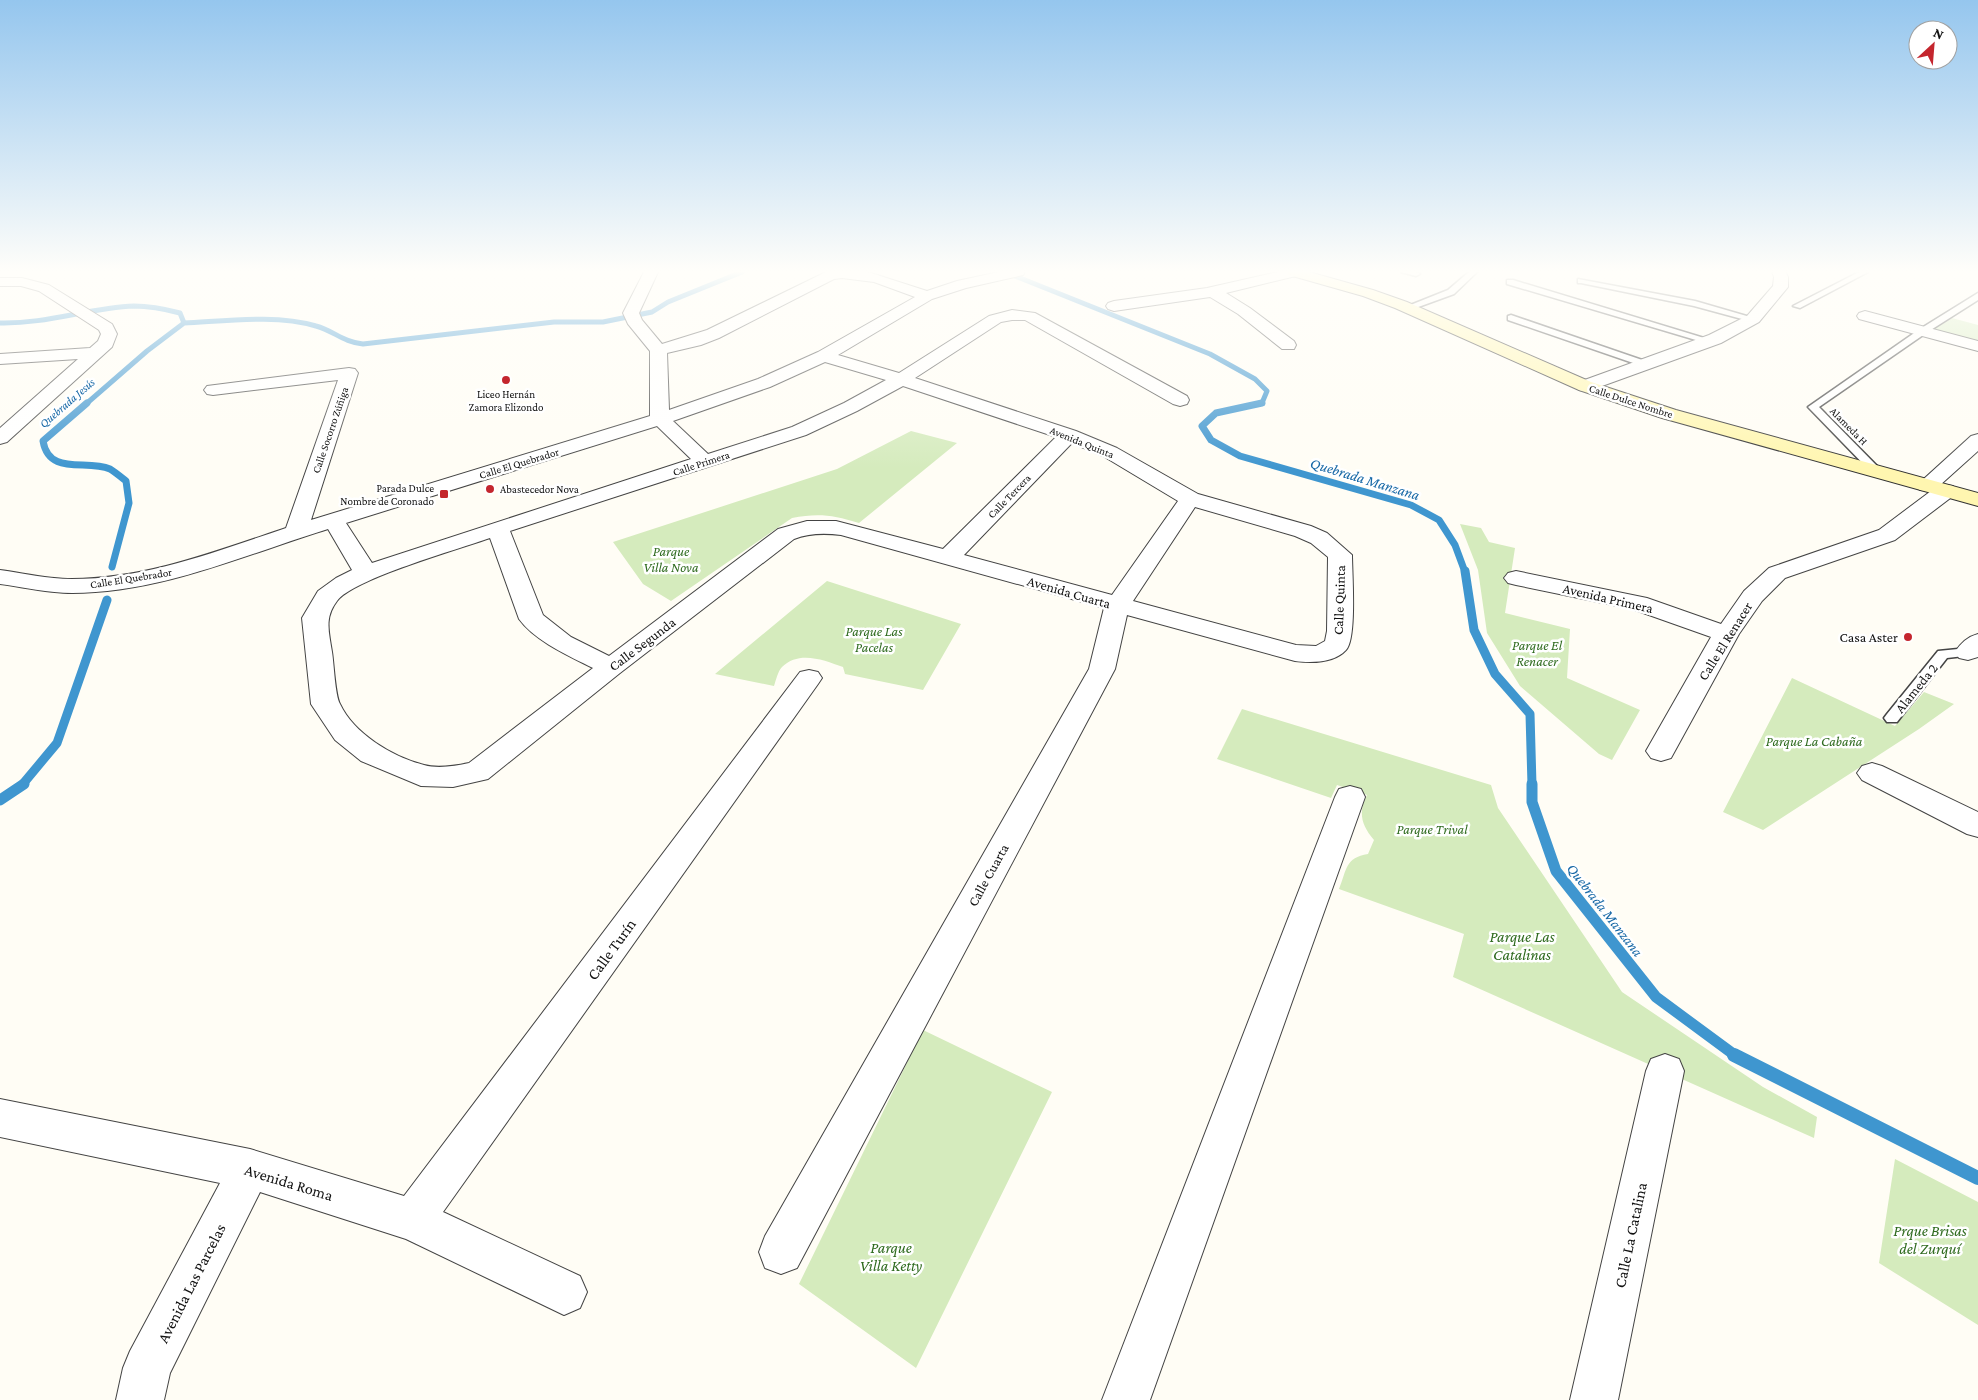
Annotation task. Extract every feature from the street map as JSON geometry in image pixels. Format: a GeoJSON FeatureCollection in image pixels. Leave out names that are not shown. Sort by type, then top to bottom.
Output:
{"type":"FeatureCollection","features":[{"type":"Feature","properties":{"kind":"street"},"geometry":{"type":"LineString","coordinates":[[0,438],[106,342],[108,337]]}},
{"type":"Feature","properties":{"kind":"street"},"geometry":{"type":"LineString","coordinates":[[648,337],[658,350],[660,419],[704,462]]}},
{"type":"Feature","properties":{"kind":"street"},"geometry":{"type":"LineString","coordinates":[[658,350],[702,337]]}},
{"type":"Feature","properties":{"kind":"street","name":"Calle El Quebrador"},"geometry":{"type":"LineString","coordinates":[[0,577],[70,586],[112,583],[187,569],[296,532],[660,419],[764,383],[824,356],[856,337]]}},
{"type":"Feature","properties":{"kind":"street","name":"Calle Primera"},"geometry":{"type":"LineString","coordinates":[[366,572],[799,431],[831,418],[901,379],[966,337]]}},
{"type":"Feature","properties":{"kind":"street","name":"Calle Primera"},"geometry":{"type":"LineString","coordinates":[[1069,337],[1180,400]]}},
{"type":"Feature","properties":{"kind":"street"},"geometry":{"type":"LineString","coordinates":[[1278,337],[1288,345]]}},
{"type":"Feature","properties":{"kind":"street","name":"Calle Dulce Nombre"},"geometry":{"type":"LineString","coordinates":[[1474,337],[1584,386],[1669,414],[1877,472],[1931,494],[1978,500]]}},
{"type":"Feature","properties":{"kind":"street"},"geometry":{"type":"LineString","coordinates":[[1584,386],[1716,337]]}},
{"type":"Feature","properties":{"kind":"street"},"geometry":{"type":"LineString","coordinates":[[1943,337],[1978,346]]}},
{"type":"Feature","properties":{"kind":"street"},"geometry":{"type":"LineString","coordinates":[[0,359],[94,353]]}},
{"type":"Feature","properties":{"kind":"street","name":"Avenida Quinta"},"geometry":{"type":"LineString","coordinates":[[824,356],[901,379],[1069,435],[1110,452],[1190,499],[1302,531],[1320,538],[1332,546]]}},
{"type":"Feature","properties":{"kind":"street","name":"Calle Socorro Zúñiga"},"geometry":{"type":"LineString","coordinates":[[213,390],[350,373],[296,532]]}},
{"type":"Feature","properties":{"kind":"street","name":"Calle Tercera"},"geometry":{"type":"LineString","coordinates":[[949,558],[1069,435]]}},
{"type":"Feature","properties":{"kind":"street","name":"Calle El Renacer"},"geometry":{"type":"LineString","coordinates":[[1661,751],[1726,634],[1752,596],[1777,573],[1887,535],[1931,494],[1978,440]]}},
{"type":"Feature","properties":{"kind":"street","name":"Calle Cuarta"},"geometry":{"type":"LineString","coordinates":[[781,1252],[1102,668],[1117,606],[1190,499]]}},
{"type":"Feature","properties":{"kind":"street"},"geometry":{"type":"LineString","coordinates":[[334,520],[366,572]]}},
{"type":"Feature","properties":{"kind":"street","name":"Avenida Cuarta"},"geometry":{"type":"LineString","coordinates":[[812,526],[828,526],[843,529],[1117,606],[1296,653],[1314,655],[1327,652]]}},
{"type":"Feature","properties":{"kind":"street","name":"Calle Segunda"},"geometry":{"type":"LineString","coordinates":[[366,572],[344,583],[327,596],[315,618],[325,704],[345,733],[372,754],[421,776],[453,777],[478,772],[786,534],[797,529],[812,526]]}},
{"type":"Feature","properties":{"kind":"street"},"geometry":{"type":"LineString","coordinates":[[498,528],[532,619],[562,642],[612,667]]}},
{"type":"Feature","properties":{"kind":"street","name":"Calle Quinta"},"geometry":{"type":"LineString","coordinates":[[1327,652],[1337,645],[1340,631],[1340,555],[1332,546]]}},
{"type":"Feature","properties":{"kind":"street","name":"Avenida Primera"},"geometry":{"type":"LineString","coordinates":[[1516,578],[1638,603],[1726,634]]}},
{"type":"Feature","properties":{"kind":"street","name":"Calle Turín"},"geometry":{"type":"LineString","coordinates":[[412,1220],[809,678]]}},
{"type":"Feature","properties":{"kind":"street"},"geometry":{"type":"LineString","coordinates":[[1872,773],[1978,826]]}},
{"type":"Feature","properties":{"kind":"street"},"geometry":{"type":"LineString","coordinates":[[1126,1400],[1350,797]]}},
{"type":"Feature","properties":{"kind":"street","name":"Calle La Catalina"},"geometry":{"type":"LineString","coordinates":[[1594,1400],[1665,1070]]}},
{"type":"Feature","properties":{"kind":"street","name":"Avenida Roma"},"geometry":{"type":"LineString","coordinates":[[0,1118],[250,1169],[412,1220],[564,1292]]}},
{"type":"Feature","properties":{"kind":"street","name":"Avenida Las Parcelas"},"geometry":{"type":"LineString","coordinates":[[140,1400],[147,1368],[250,1169]]}},
{"type":"Feature","properties":{"kind":"lane"},"geometry":{"type":"LineString","coordinates":[[1567,337],[1645,364]]}},
{"type":"Feature","properties":{"kind":"lane"},"geometry":{"type":"LineString","coordinates":[[1697,337],[1709,341]]}},
{"type":"Feature","properties":{"kind":"lane","name":"Alameda H"},"geometry":{"type":"LineString","coordinates":[[1877,472],[1812,407],[1914,337]]}},
{"type":"Feature","properties":{"kind":"lane","name":"Alameda 2"},"geometry":{"type":"LineString","coordinates":[[1892,718],[1943,654],[1973,647]]}},
{"type":"Feature","properties":{"kind":"green space"},"geometry":{"type":"Polygon","coordinates":[[[1954,337],[1978,337],[1978,344],[1954,337]]]}},
{"type":"Feature","properties":{"kind":"green space","name":"Parque Villa Nova"},"geometry":{"type":"Polygon","coordinates":[[[911,431],[957,443],[859,523],[826,516],[792,518],[671,601],[643,584],[613,542],[837,469],[911,431]]]}},
{"type":"Feature","properties":{"kind":"green space","name":"Parque El Renacer"},"geometry":{"type":"Polygon","coordinates":[[[1460,524],[1481,528],[1489,542],[1515,548],[1505,613],[1570,629],[1567,678],[1640,710],[1612,760],[1599,754],[1520,686],[1487,633],[1478,570],[1460,524]]]}},
{"type":"Feature","properties":{"kind":"green space","name":"Parque Las Pacelas"},"geometry":{"type":"Polygon","coordinates":[[[827,581],[961,624],[923,690],[845,674],[843,667],[812,658],[796,659],[782,667],[774,686],[715,674],[827,581]]]}},
{"type":"Feature","properties":{"kind":"green space","name":"Parque La Cabaña"},"geometry":{"type":"Polygon","coordinates":[[[1792,678],[1895,726],[1924,692],[1954,704],[1919,729],[1763,830],[1723,812],[1792,678]]]}},
{"type":"Feature","properties":{"kind":"green space"},"geometry":{"type":"Polygon","coordinates":[[[1242,709],[1491,785],[1498,808],[1622,992],[1763,1087],[1817,1117],[1814,1138],[1453,977],[1464,934],[1339,889],[1348,866],[1355,858],[1368,854],[1374,840],[1366,829],[1362,818],[1362,807],[1367,795],[1337,785],[1331,798],[1217,759],[1242,709]]]}},
{"type":"Feature","properties":{"kind":"green space","name":"Parque Villa Ketty"},"geometry":{"type":"Polygon","coordinates":[[[923,1030],[1052,1092],[916,1368],[799,1284],[923,1030]]]}},
{"type":"Feature","properties":{"kind":"green space","name":"Prque Brisas del Zurquí"},"geometry":{"type":"Polygon","coordinates":[[[1895,1159],[1978,1202],[1978,1325],[1879,1263],[1895,1159]]]}},
{"type":"Feature","properties":{"kind":"waterway","name":"Quebrada Jesús"},"geometry":{"type":"LineString","coordinates":[[86,404],[165,337]]}},
{"type":"Feature","properties":{"kind":"waterway","name":"Quebrada Manzana"},"geometry":{"type":"LineString","coordinates":[[341,337],[363,344],[421,337]]}},
{"type":"Feature","properties":{"kind":"waterway","name":"Quebrada Manzana"},"geometry":{"type":"LineString","coordinates":[[1168,337],[1210,354],[1255,379],[1267,391],[1262,403]]}},
{"type":"Feature","properties":{"kind":"waterway","name":"Quebrada Jesús"},"geometry":{"type":"LineString","coordinates":[[87,403],[43,441],[47,452],[53,459],[61,463],[100,466],[110,469],[126,481],[129,503],[112,567]]}},
{"type":"Feature","properties":{"kind":"waterway","name":"Quebrada Manzana"},"geometry":{"type":"LineString","coordinates":[[1256,404],[1262,403]]}},
{"type":"Feature","properties":{"kind":"waterway","name":"Quebrada Manzana"},"geometry":{"type":"LineString","coordinates":[[1262,403],[1216,413],[1202,426],[1211,440],[1240,456],[1411,505],[1439,520],[1455,545],[1465,572]]}},
{"type":"Feature","properties":{"kind":"waterway","name":"Quebrada Manzana"},"geometry":{"type":"LineString","coordinates":[[1465,571],[1474,630],[1495,674],[1530,714],[1532,785]]}},
{"type":"Feature","properties":{"kind":"waterway","name":"Quebrada Jesús"},"geometry":{"type":"LineString","coordinates":[[22,785],[57,743],[107,600]]}},
{"type":"Feature","properties":{"kind":"waterway","name":"Quebrada Jesús"},"geometry":{"type":"LineString","coordinates":[[0,800],[24,784]]}},
{"type":"Feature","properties":{"kind":"waterway","name":"Quebrada Manzana"},"geometry":{"type":"LineString","coordinates":[[1532,785],[1532,802],[1556,871],[1656,997],[1736,1056]]}},
{"type":"Feature","properties":{"kind":"waterway","name":"Quebrada Manzana"},"geometry":{"type":"LineString","coordinates":[[1734,1055],[1978,1178]]}},
{"type":"Feature","properties":{"kind":"place","name":"Liceo Hernán Zamora Elizondo"},"geometry":{"type":"Point","coordinates":[506,380]}},
{"type":"Feature","properties":{"kind":"place","name":"Abastecedor Nova"},"geometry":{"type":"Point","coordinates":[490,489]}},
{"type":"Feature","properties":{"kind":"place","name":"Parada Dulce Nombre de Coronado"},"geometry":{"type":"Point","coordinates":[444,494]}},
{"type":"Feature","properties":{"kind":"place","name":"Casa Aster"},"geometry":{"type":"Point","coordinates":[1908,637]}},
{"type":"Feature","properties":{"kind":"park label","name":"Parque Trival"},"geometry":{"type":"Point","coordinates":[1432,829]}},
{"type":"Feature","properties":{"kind":"park label","name":"Parque Las Catalinas"},"geometry":{"type":"Point","coordinates":[1522,945]}}]}
